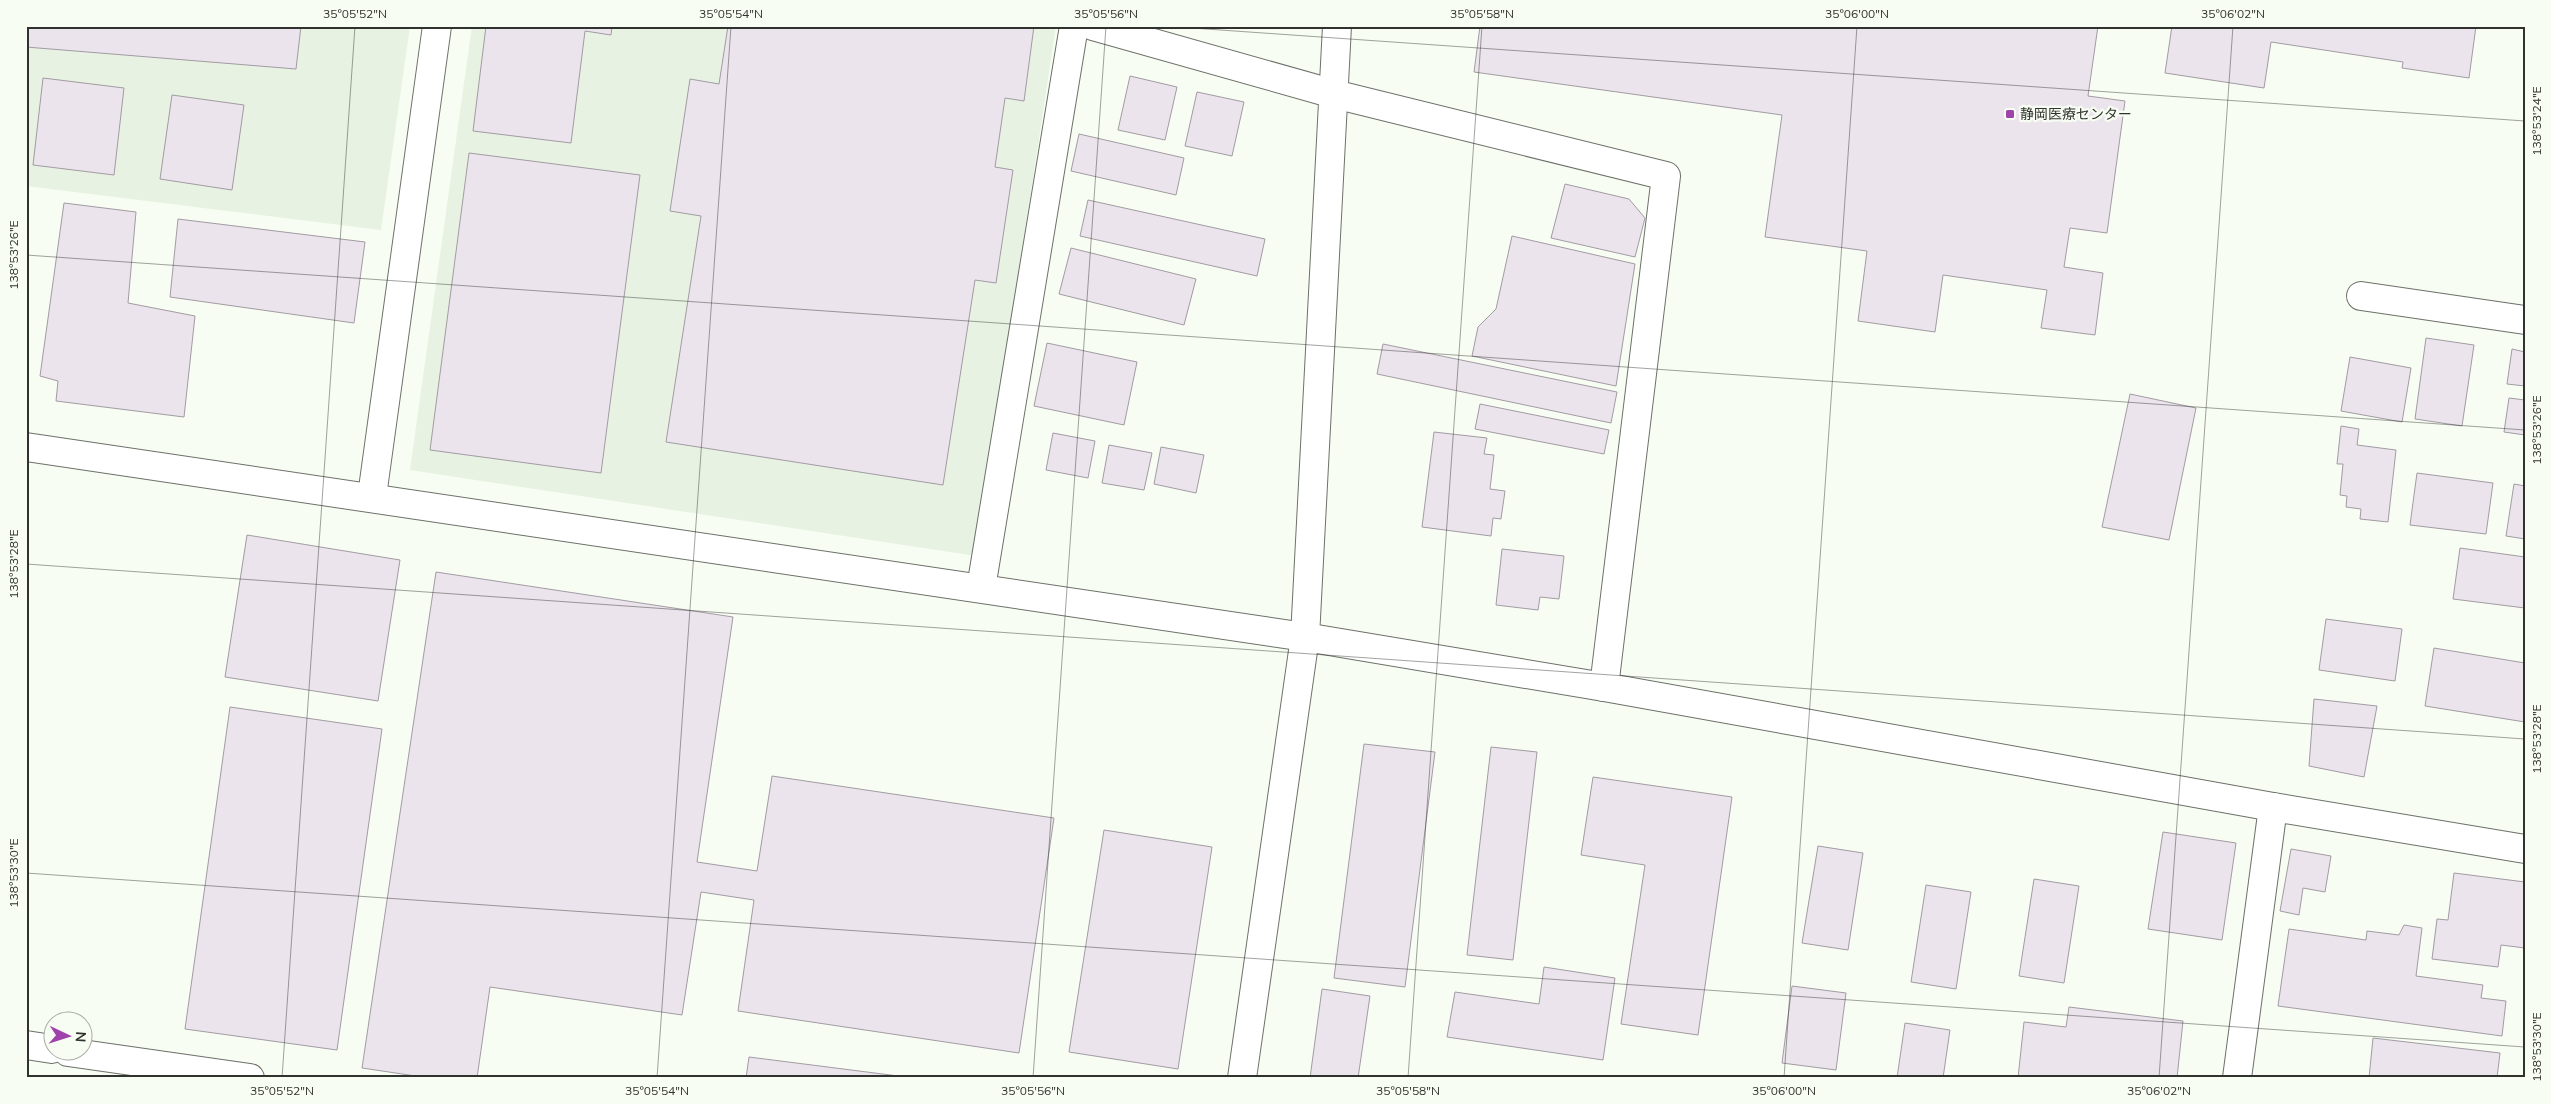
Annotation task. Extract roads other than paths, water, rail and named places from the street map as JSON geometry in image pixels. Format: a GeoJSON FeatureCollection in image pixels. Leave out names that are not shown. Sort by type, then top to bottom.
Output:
{"type":"FeatureCollection","features":[{"type":"Feature","properties":{"kind":"street"},"geometry":{"type":"LineString","coordinates":[[372,496],[437,26]]}},
{"type":"Feature","properties":{"kind":"street"},"geometry":{"type":"LineString","coordinates":[[981,588],[1074,26]]}},
{"type":"Feature","properties":{"kind":"street"},"geometry":{"type":"LineString","coordinates":[[1093,26],[1334,94],[1666,176],[1604,686]]}},
{"type":"Feature","properties":{"kind":"street"},"geometry":{"type":"LineString","coordinates":[[1242,1078],[1305,637],[1337,26]]}},
{"type":"Feature","properties":{"kind":"street"},"geometry":{"type":"LineString","coordinates":[[2361,296],[2525,320]]}},
{"type":"Feature","properties":{"kind":"street"},"geometry":{"type":"LineString","coordinates":[[26,447],[372,496],[1305,637],[1604,686],[2273,807],[2525,849]]}},
{"type":"Feature","properties":{"kind":"street"},"geometry":{"type":"LineString","coordinates":[[2237,1078],[2273,807]]}},
{"type":"Feature","properties":{"kind":"street"},"geometry":{"type":"LineString","coordinates":[[26,1045],[42,1047]]}},
{"type":"Feature","properties":{"kind":"street"},"geometry":{"type":"LineString","coordinates":[[92,1055],[250,1078]]}},
{"type":"Feature","properties":{"kind":"place","name":"静岡医療センター"},"geometry":{"type":"Point","coordinates":[2010,114]}}]}
